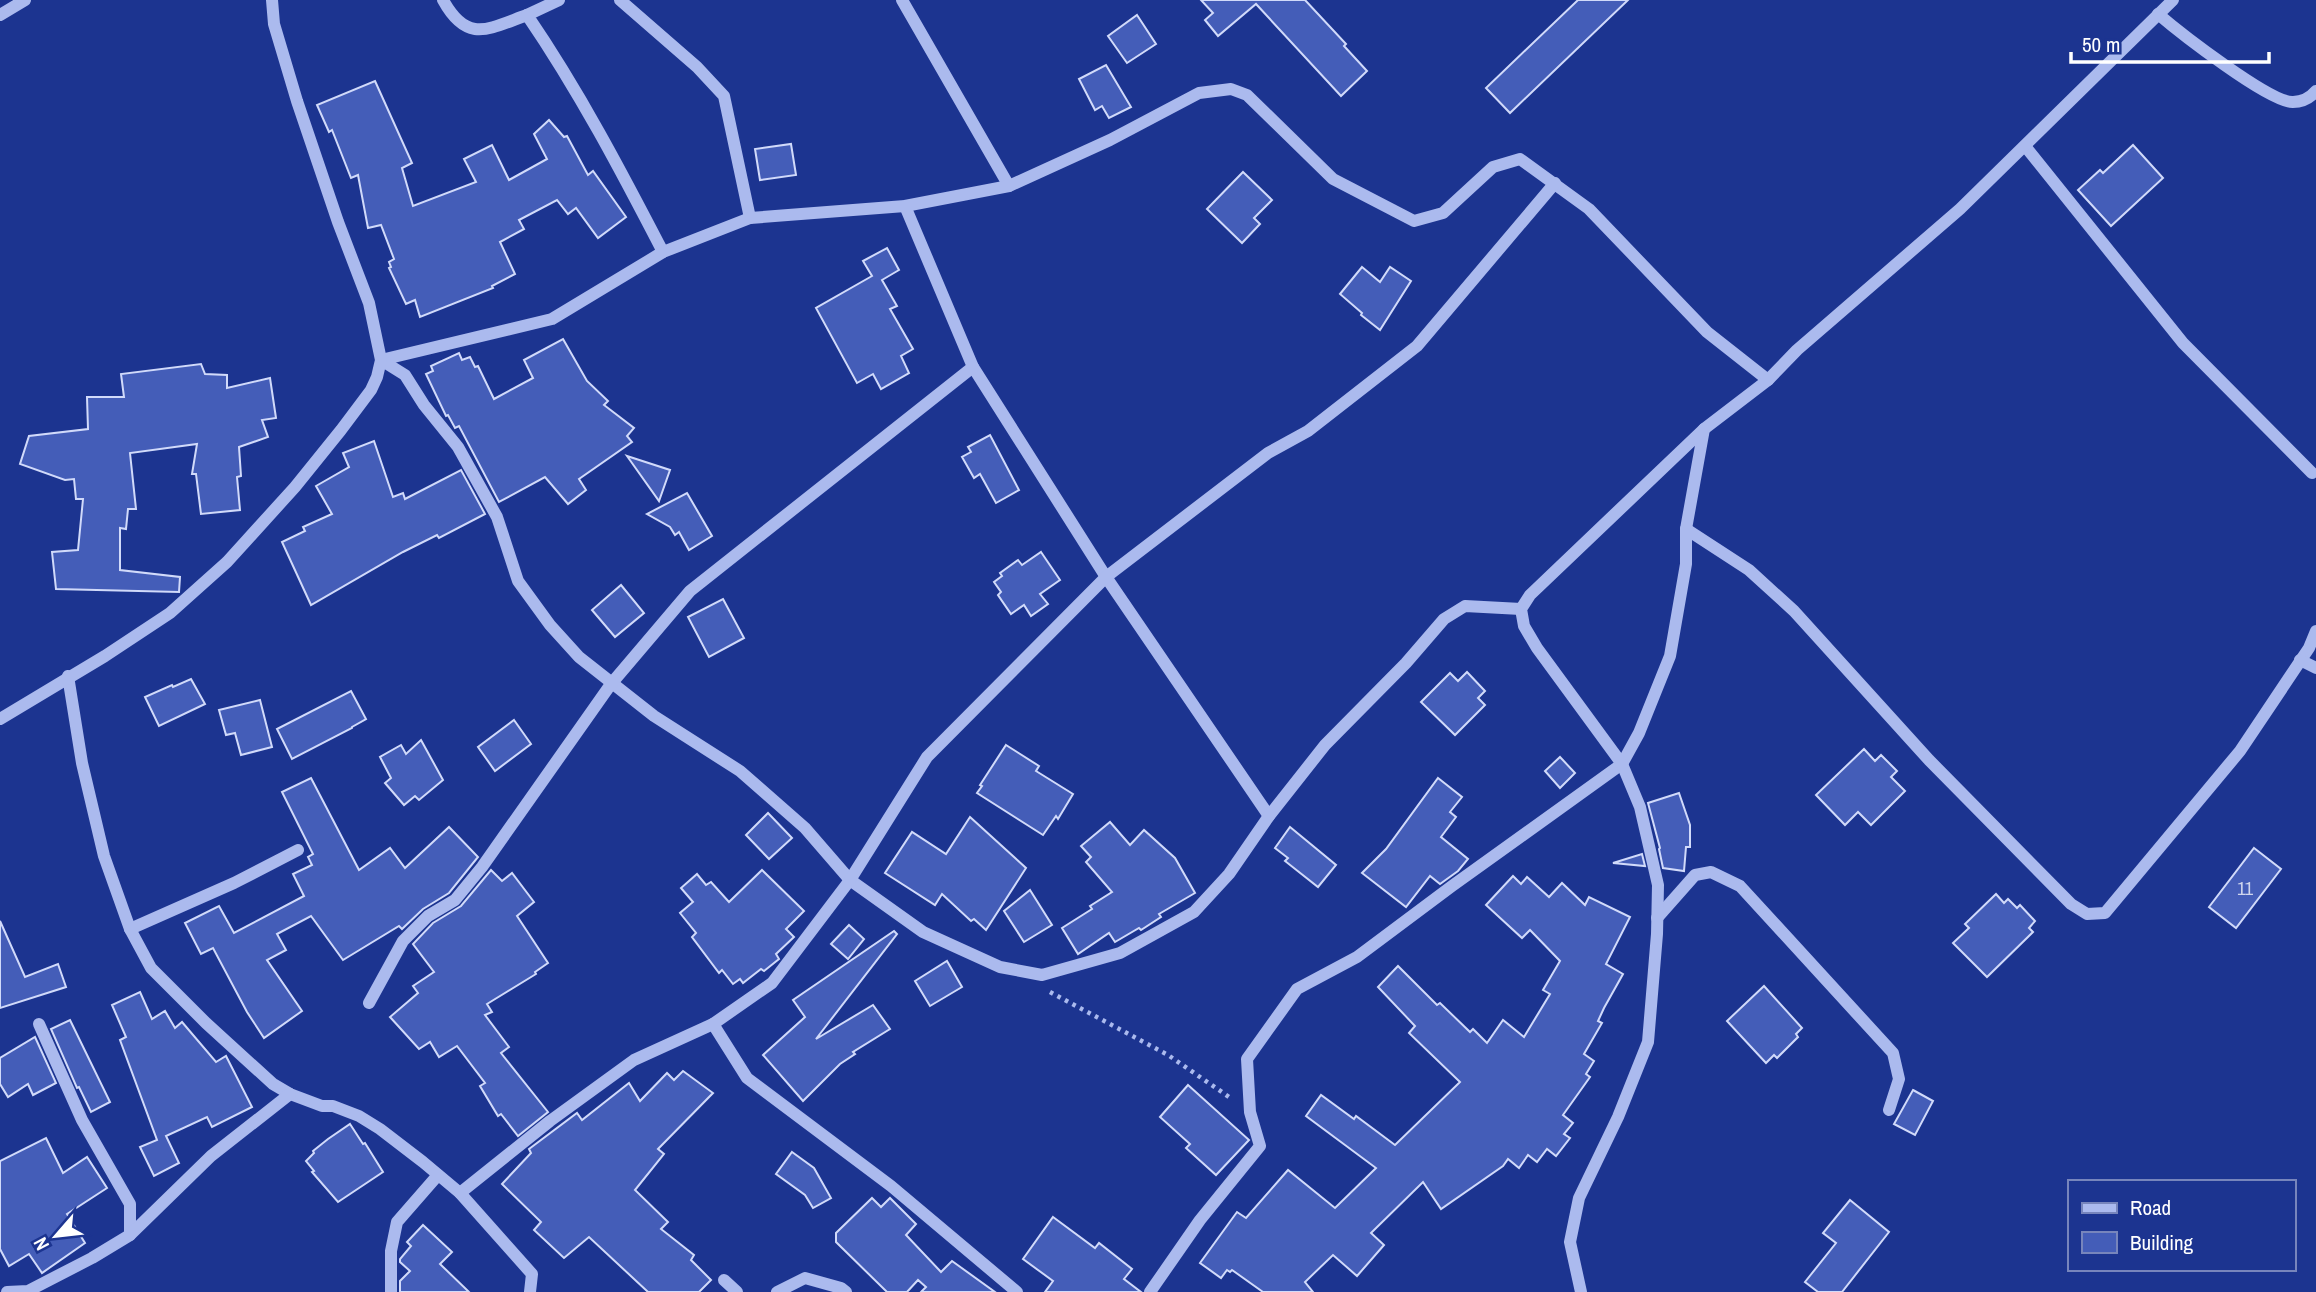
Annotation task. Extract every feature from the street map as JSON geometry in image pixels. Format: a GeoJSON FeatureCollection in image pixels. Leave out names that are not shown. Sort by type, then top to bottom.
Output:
{"type":"FeatureCollection","features":[{"type":"Feature","properties":{"kind":"street"},"geometry":{"type":"LineString","coordinates":[[0,15],[25,0]]}},
{"type":"Feature","properties":{"kind":"street"},"geometry":{"type":"LineString","coordinates":[[0,719],[170,613],[228,562],[295,487],[371,390],[381,360],[369,303],[297,101],[274,23],[272,0]]}},
{"type":"Feature","properties":{"kind":"street"},"geometry":{"type":"LineString","coordinates":[[443,0],[452,17],[462,26],[473,29],[490,29],[559,0]]}},
{"type":"Feature","properties":{"kind":"street"},"geometry":{"type":"LineString","coordinates":[[620,0],[697,66],[724,96],[750,218]]}},
{"type":"Feature","properties":{"kind":"street"},"geometry":{"type":"LineString","coordinates":[[902,0],[1009,186]]}},
{"type":"Feature","properties":{"kind":"street"},"geometry":{"type":"LineString","coordinates":[[1581,1292],[1570,1242],[1579,1198],[1618,1117],[1648,1042],[1654,989],[1658,885],[1640,807],[1622,764],[1537,648],[1524,626],[1521,609],[1530,595],[1704,429],[1769,380],[1797,349],[1960,209],[2173,0]]}},
{"type":"Feature","properties":{"kind":"street"},"geometry":{"type":"LineString","coordinates":[[527,15],[564,69],[597,126],[663,252]]}},
{"type":"Feature","properties":{"kind":"street"},"geometry":{"type":"LineString","coordinates":[[2158,15],[2260,89],[2291,103],[2310,98],[2316,91]]}},
{"type":"Feature","properties":{"kind":"street"},"geometry":{"type":"LineString","coordinates":[[381,360],[552,319],[663,252],[750,218],[905,206],[1009,186],[1110,140],[1199,93],[1231,89],[1247,95],[1334,179],[1414,221],[1443,213],[1493,167],[1520,159],[1589,209],[1707,332],[1769,380]]}},
{"type":"Feature","properties":{"kind":"street"},"geometry":{"type":"LineString","coordinates":[[2025,146],[2183,343],[2312,473]]}},
{"type":"Feature","properties":{"kind":"street"},"geometry":{"type":"LineString","coordinates":[[460,1193],[550,1121],[634,1060],[713,1024],[772,983],[850,880],[926,757],[1106,577],[1268,453],[1308,431],[1417,346],[1555,183]]}},
{"type":"Feature","properties":{"kind":"street"},"geometry":{"type":"LineString","coordinates":[[905,206],[973,367],[1106,577],[1269,816]]}},
{"type":"Feature","properties":{"kind":"street"},"geometry":{"type":"LineString","coordinates":[[381,360],[405,374],[424,405],[458,447],[497,517],[518,581],[579,657],[654,716],[740,771],[804,828],[850,880],[923,932],[1000,967],[1042,975],[1120,953],[1194,912],[1229,874],[1269,816],[1325,745],[1406,663],[1444,619],[1465,606],[1521,609]]}},
{"type":"Feature","properties":{"kind":"street"},"geometry":{"type":"LineString","coordinates":[[369,1003],[402,941],[428,916],[455,900],[475,876],[611,684],[690,591],[973,367]]}},
{"type":"Feature","properties":{"kind":"street"},"geometry":{"type":"LineString","coordinates":[[1150,1292],[1199,1220],[1260,1146],[1250,1112],[1247,1059],[1297,989],[1357,957],[1622,764],[1639,733],[1670,656],[1686,564],[1686,528],[1704,429]]}},
{"type":"Feature","properties":{"kind":"street"},"geometry":{"type":"LineString","coordinates":[[1686,528],[1749,570],[1794,611],[1929,760],[2071,904],[2087,914],[2105,913],[2241,751],[2309,648],[2316,632]]}},
{"type":"Feature","properties":{"kind":"street"},"geometry":{"type":"LineString","coordinates":[[2300,660],[2316,668]]}},
{"type":"Feature","properties":{"kind":"street"},"geometry":{"type":"LineString","coordinates":[[68,677],[82,763],[104,856],[130,929],[151,968],[273,1084],[321,1106],[334,1106],[359,1116],[380,1129],[460,1193],[532,1274],[530,1292]]}},
{"type":"Feature","properties":{"kind":"street"},"geometry":{"type":"LineString","coordinates":[[130,929],[234,883],[298,850]]}},
{"type":"Feature","properties":{"kind":"street"},"geometry":{"type":"LineString","coordinates":[[1657,918],[1695,875],[1711,872],[1740,886],[1893,1053],[1899,1079],[1889,1110]]}},
{"type":"Feature","properties":{"kind":"street"},"geometry":{"type":"LineString","coordinates":[[39,1024],[82,1120],[130,1204],[130,1235]]}},
{"type":"Feature","properties":{"kind":"street"},"geometry":{"type":"LineString","coordinates":[[713,1024],[747,1078],[891,1186],[1017,1292]]}},
{"type":"Feature","properties":{"kind":"street"},"geometry":{"type":"LineString","coordinates":[[4,1292],[28,1291],[130,1235],[211,1156],[290,1094]]}},
{"type":"Feature","properties":{"kind":"street"},"geometry":{"type":"LineString","coordinates":[[391,1292],[391,1251],[397,1222],[438,1175]]}},
{"type":"Feature","properties":{"kind":"street"},"geometry":{"type":"LineString","coordinates":[[777,1292],[805,1278],[841,1288],[846,1292]]}},
{"type":"Feature","properties":{"kind":"street"},"geometry":{"type":"LineString","coordinates":[[724,1280],[737,1292]]}},
{"type":"Feature","properties":{"kind":"path"},"geometry":{"type":"LineString","coordinates":[[1049,992],[1168,1055],[1250,1112]]}},
{"type":"Feature","properties":{"kind":"building"},"geometry":{"type":"Polygon","coordinates":[[[1201,0],[1305,0],[1367,71],[1341,96],[1256,4],[1218,36],[1205,20],[1213,13],[1201,0]]]}},
{"type":"Feature","properties":{"kind":"building"},"geometry":{"type":"Polygon","coordinates":[[[1578,0],[1628,0],[1510,113],[1486,88],[1578,0]]]}},
{"type":"Feature","properties":{"kind":"building"},"geometry":{"type":"Polygon","coordinates":[[[1137,15],[1156,44],[1127,63],[1108,36],[1137,15]]]}},
{"type":"Feature","properties":{"kind":"building"},"geometry":{"type":"Polygon","coordinates":[[[1106,65],[1131,107],[1109,118],[1102,106],[1095,110],[1079,79],[1106,65]]]}},
{"type":"Feature","properties":{"kind":"building"},"geometry":{"type":"Polygon","coordinates":[[[375,81],[412,163],[402,168],[413,206],[476,182],[464,159],[492,145],[509,180],[547,159],[534,134],[549,120],[564,137],[567,136],[588,175],[593,171],[626,217],[598,238],[576,208],[568,214],[557,200],[519,220],[524,229],[500,242],[515,274],[492,286],[493,288],[420,317],[415,300],[406,304],[389,268],[389,262],[394,259],[381,225],[368,228],[358,175],[351,178],[332,130],[329,132],[317,105],[375,81]]]}},
{"type":"Feature","properties":{"kind":"building"},"geometry":{"type":"Polygon","coordinates":[[[791,144],[796,175],[760,180],[755,149],[791,144]]]}},
{"type":"Feature","properties":{"kind":"building"},"geometry":{"type":"Polygon","coordinates":[[[2133,145],[2163,178],[2111,226],[2078,190],[2100,170],[2103,173],[2133,145]]]}},
{"type":"Feature","properties":{"kind":"building"},"geometry":{"type":"Polygon","coordinates":[[[1243,172],[1272,200],[1254,218],[1260,224],[1242,243],[1207,209],[1243,172]]]}},
{"type":"Feature","properties":{"kind":"building"},"geometry":{"type":"Polygon","coordinates":[[[887,248],[899,270],[882,280],[897,306],[890,309],[913,349],[901,356],[909,373],[881,389],[873,374],[857,383],[816,308],[872,276],[863,261],[887,248]]]}},
{"type":"Feature","properties":{"kind":"building"},"geometry":{"type":"Polygon","coordinates":[[[1362,267],[1380,282],[1390,267],[1411,281],[1380,330],[1340,294],[1362,267]]]}},
{"type":"Feature","properties":{"kind":"building"},"geometry":{"type":"Polygon","coordinates":[[[563,339],[587,381],[608,401],[604,405],[634,428],[627,436],[632,442],[579,479],[586,490],[568,504],[545,477],[499,502],[459,426],[455,428],[448,415],[446,416],[426,374],[433,371],[431,366],[459,353],[462,360],[470,357],[475,367],[478,366],[494,399],[533,378],[524,360],[563,339]]]}},
{"type":"Feature","properties":{"kind":"building"},"geometry":{"type":"Polygon","coordinates":[[[201,364],[205,374],[227,375],[227,388],[270,378],[276,418],[262,420],[268,437],[239,447],[241,476],[237,477],[240,510],[201,514],[196,474],[192,474],[197,444],[130,453],[136,509],[128,509],[126,529],[120,528],[120,570],[180,577],[179,592],[56,589],[52,552],[78,550],[83,499],[76,499],[74,479],[65,480],[20,464],[29,436],[88,429],[87,397],[124,397],[121,374],[201,364]]]}},
{"type":"Feature","properties":{"kind":"building"},"geometry":{"type":"Polygon","coordinates":[[[990,435],[1019,490],[996,503],[980,474],[974,478],[962,457],[971,452],[968,447],[990,435]]]}},
{"type":"Feature","properties":{"kind":"building"},"geometry":{"type":"Polygon","coordinates":[[[374,441],[393,497],[403,493],[405,499],[461,470],[485,514],[439,538],[437,535],[403,552],[311,605],[282,542],[305,531],[303,527],[332,514],[316,486],[349,467],[343,453],[374,441]]]}},
{"type":"Feature","properties":{"kind":"building"},"geometry":{"type":"Polygon","coordinates":[[[627,456],[670,470],[659,501],[627,456]]]}},
{"type":"Feature","properties":{"kind":"building"},"geometry":{"type":"Polygon","coordinates":[[[687,493],[712,536],[689,550],[679,532],[675,535],[670,527],[647,514],[687,493]]]}},
{"type":"Feature","properties":{"kind":"building"},"geometry":{"type":"Polygon","coordinates":[[[1041,552],[1060,580],[1040,594],[1048,604],[1031,616],[1024,605],[1011,614],[998,595],[1001,592],[994,582],[1002,576],[1000,573],[1018,560],[1022,565],[1041,552]]]}},
{"type":"Feature","properties":{"kind":"building"},"geometry":{"type":"Polygon","coordinates":[[[621,585],[644,613],[615,637],[592,610],[621,585]]]}},
{"type":"Feature","properties":{"kind":"building"},"geometry":{"type":"Polygon","coordinates":[[[723,599],[744,638],[709,657],[688,617],[723,599]]]}},
{"type":"Feature","properties":{"kind":"building"},"geometry":{"type":"Polygon","coordinates":[[[1467,672],[1485,691],[1478,698],[1485,705],[1455,735],[1421,702],[1450,673],[1458,681],[1467,672]]]}},
{"type":"Feature","properties":{"kind":"building"},"geometry":{"type":"Polygon","coordinates":[[[191,679],[205,704],[159,726],[145,697],[191,679]]]}},
{"type":"Feature","properties":{"kind":"building"},"geometry":{"type":"Polygon","coordinates":[[[351,691],[366,719],[292,759],[277,729],[351,691]]]}},
{"type":"Feature","properties":{"kind":"building"},"geometry":{"type":"Polygon","coordinates":[[[260,700],[272,747],[241,755],[235,733],[226,735],[219,710],[260,700]]]}},
{"type":"Feature","properties":{"kind":"building"},"geometry":{"type":"Polygon","coordinates":[[[514,720],[531,744],[495,771],[478,747],[514,720]]]}},
{"type":"Feature","properties":{"kind":"building"},"geometry":{"type":"Polygon","coordinates":[[[421,740],[443,780],[419,800],[415,796],[404,805],[385,783],[391,778],[380,757],[401,745],[406,754],[421,740]]]}},
{"type":"Feature","properties":{"kind":"building"},"geometry":{"type":"Polygon","coordinates":[[[1006,745],[1039,766],[1036,771],[1073,794],[1058,819],[1056,816],[1043,835],[977,793],[1006,745]]]}},
{"type":"Feature","properties":{"kind":"building"},"geometry":{"type":"Polygon","coordinates":[[[1864,749],[1875,761],[1881,755],[1897,771],[1891,777],[1905,791],[1871,825],[1858,812],[1845,825],[1816,795],[1864,749]]]}},
{"type":"Feature","properties":{"kind":"building"},"geometry":{"type":"Polygon","coordinates":[[[1560,757],[1575,773],[1560,788],[1545,771],[1560,757]]]}},
{"type":"Feature","properties":{"kind":"building"},"geometry":{"type":"Polygon","coordinates":[[[311,778],[359,870],[390,848],[405,868],[449,827],[478,857],[449,893],[423,909],[402,929],[399,926],[343,960],[311,916],[277,934],[286,950],[267,960],[302,1011],[264,1038],[213,948],[201,954],[185,923],[219,906],[234,933],[304,896],[293,874],[312,865],[308,857],[313,854],[282,792],[311,778]]]}},
{"type":"Feature","properties":{"kind":"building"},"geometry":{"type":"Polygon","coordinates":[[[1438,778],[1462,797],[1450,812],[1456,817],[1441,837],[1468,859],[1458,871],[1440,884],[1430,876],[1406,907],[1362,873],[1386,849],[1438,778]]]}},
{"type":"Feature","properties":{"kind":"building"},"geometry":{"type":"Polygon","coordinates":[[[1679,793],[1690,825],[1690,847],[1686,847],[1684,871],[1663,868],[1648,803],[1679,793]]]}},
{"type":"Feature","properties":{"kind":"building"},"geometry":{"type":"Polygon","coordinates":[[[768,813],[792,838],[769,859],[746,835],[768,813]]]}},
{"type":"Feature","properties":{"kind":"building"},"geometry":{"type":"Polygon","coordinates":[[[970,817],[1026,868],[986,930],[974,919],[971,921],[942,894],[935,905],[885,873],[912,832],[946,854],[970,817]]]}},
{"type":"Feature","properties":{"kind":"building"},"geometry":{"type":"Polygon","coordinates":[[[1110,822],[1130,845],[1144,830],[1175,858],[1195,893],[1159,914],[1161,917],[1141,930],[1139,928],[1115,942],[1109,933],[1078,954],[1062,928],[1092,909],[1090,906],[1112,892],[1086,862],[1091,857],[1081,846],[1110,822]]]}},
{"type":"Feature","properties":{"kind":"building"},"geometry":{"type":"Polygon","coordinates":[[[1290,827],[1336,865],[1318,887],[1285,861],[1288,858],[1275,848],[1290,827]]]}},
{"type":"Feature","properties":{"kind":"building"},"geometry":{"type":"Polygon","coordinates":[[[2254,848],[2281,869],[2236,928],[2209,907],[2254,848]]]}},
{"type":"Feature","properties":{"kind":"building"},"geometry":{"type":"Polygon","coordinates":[[[1642,854],[1645,866],[1613,863],[1642,854]]]}},
{"type":"Feature","properties":{"kind":"building"},"geometry":{"type":"Polygon","coordinates":[[[491,870],[502,881],[512,873],[534,902],[517,916],[548,963],[535,972],[536,974],[487,1004],[492,1012],[485,1015],[509,1047],[501,1053],[548,1112],[518,1136],[501,1114],[498,1116],[480,1086],[485,1083],[457,1046],[439,1057],[430,1042],[419,1049],[390,1017],[418,993],[413,986],[434,972],[413,944],[433,923],[461,906],[491,870]]]}},
{"type":"Feature","properties":{"kind":"building"},"geometry":{"type":"Polygon","coordinates":[[[762,870],[804,911],[786,929],[794,937],[776,954],[779,959],[743,983],[740,979],[733,984],[722,970],[719,973],[692,937],[696,933],[680,913],[693,902],[681,888],[697,874],[706,885],[711,882],[729,902],[762,870]]]}},
{"type":"Feature","properties":{"kind":"building"},"geometry":{"type":"Polygon","coordinates":[[[1513,876],[1521,884],[1527,877],[1549,897],[1562,883],[1585,905],[1589,897],[1630,917],[1606,964],[1623,974],[1598,1021],[1602,1023],[1584,1054],[1594,1061],[1586,1074],[1590,1077],[1563,1115],[1573,1123],[1564,1134],[1570,1138],[1556,1156],[1547,1149],[1537,1162],[1528,1155],[1519,1168],[1508,1159],[1503,1166],[1441,1209],[1423,1182],[1371,1233],[1384,1245],[1357,1276],[1333,1255],[1305,1282],[1313,1292],[1263,1292],[1232,1270],[1227,1270],[1221,1278],[1200,1263],[1237,1212],[1246,1218],[1288,1170],[1335,1208],[1376,1168],[1306,1116],[1321,1095],[1354,1119],[1356,1116],[1395,1145],[1460,1082],[1409,1033],[1415,1026],[1378,987],[1398,966],[1437,1005],[1440,1003],[1470,1032],[1473,1029],[1487,1043],[1503,1020],[1524,1037],[1550,994],[1543,990],[1560,961],[1530,930],[1522,938],[1486,905],[1513,876]]]}},
{"type":"Feature","properties":{"kind":"building"},"geometry":{"type":"Polygon","coordinates":[[[1030,890],[1052,925],[1024,942],[1004,911],[1030,890]]]}},
{"type":"Feature","properties":{"kind":"building"},"geometry":{"type":"Polygon","coordinates":[[[1996,894],[2004,903],[2008,899],[2017,908],[2020,905],[2035,921],[2029,928],[2033,932],[1987,977],[1953,943],[1969,928],[1965,924],[1996,894]]]}},
{"type":"Feature","properties":{"kind":"building"},"geometry":{"type":"Polygon","coordinates":[[[0,921],[25,977],[58,964],[66,987],[0,1008],[0,921]]]}},
{"type":"Feature","properties":{"kind":"building"},"geometry":{"type":"Polygon","coordinates":[[[849,925],[864,939],[848,959],[831,944],[849,925]]]}},
{"type":"Feature","properties":{"kind":"building"},"geometry":{"type":"Polygon","coordinates":[[[894,931],[897,934],[816,1039],[873,1005],[890,1029],[853,1052],[855,1054],[840,1064],[803,1101],[763,1055],[805,1017],[793,1000],[894,931]]]}},
{"type":"Feature","properties":{"kind":"building"},"geometry":{"type":"Polygon","coordinates":[[[947,961],[962,987],[930,1006],[915,981],[947,961]]]}},
{"type":"Feature","properties":{"kind":"building"},"geometry":{"type":"Polygon","coordinates":[[[1764,986],[1802,1028],[1796,1034],[1798,1037],[1777,1058],[1774,1055],[1766,1063],[1727,1021],[1764,986]]]}},
{"type":"Feature","properties":{"kind":"building"},"geometry":{"type":"Polygon","coordinates":[[[140,992],[152,1019],[165,1011],[175,1028],[182,1022],[216,1062],[226,1056],[252,1107],[212,1127],[207,1117],[166,1136],[179,1163],[154,1176],[140,1147],[157,1140],[120,1040],[126,1037],[112,1005],[140,992]]]}},
{"type":"Feature","properties":{"kind":"building"},"geometry":{"type":"Polygon","coordinates":[[[70,1020],[110,1102],[91,1112],[79,1087],[77,1088],[51,1029],[70,1020]]]}},
{"type":"Feature","properties":{"kind":"building"},"geometry":{"type":"Polygon","coordinates":[[[35,1037],[56,1083],[33,1095],[28,1084],[8,1097],[0,1084],[0,1058],[35,1037]]]}},
{"type":"Feature","properties":{"kind":"building"},"geometry":{"type":"Polygon","coordinates":[[[683,1071],[713,1093],[658,1149],[664,1154],[635,1190],[668,1222],[661,1229],[694,1255],[691,1260],[711,1280],[699,1292],[648,1292],[589,1237],[564,1258],[534,1230],[541,1222],[502,1184],[531,1153],[529,1149],[577,1113],[582,1120],[629,1083],[640,1101],[667,1073],[674,1080],[683,1071]]]}},
{"type":"Feature","properties":{"kind":"building"},"geometry":{"type":"Polygon","coordinates":[[[1188,1085],[1249,1140],[1216,1175],[1186,1148],[1190,1144],[1160,1117],[1188,1085]]]}},
{"type":"Feature","properties":{"kind":"building"},"geometry":{"type":"Polygon","coordinates":[[[1913,1090],[1933,1101],[1915,1135],[1894,1124],[1913,1090]]]}},
{"type":"Feature","properties":{"kind":"building"},"geometry":{"type":"Polygon","coordinates":[[[350,1124],[383,1172],[338,1202],[306,1161],[313,1151],[350,1124]]]}},
{"type":"Feature","properties":{"kind":"building"},"geometry":{"type":"Polygon","coordinates":[[[46,1138],[63,1173],[87,1157],[107,1188],[67,1214],[85,1243],[42,1273],[29,1254],[9,1266],[0,1249],[0,1161],[46,1138]]]}},
{"type":"Feature","properties":{"kind":"building"},"geometry":{"type":"Polygon","coordinates":[[[792,1152],[814,1168],[831,1198],[813,1208],[805,1195],[776,1174],[792,1152]]]}},
{"type":"Feature","properties":{"kind":"building"},"geometry":{"type":"Polygon","coordinates":[[[872,1198],[881,1207],[890,1198],[916,1224],[906,1235],[941,1272],[952,1261],[995,1292],[921,1292],[926,1287],[918,1280],[907,1292],[887,1292],[836,1242],[836,1233],[872,1198]]]}},
{"type":"Feature","properties":{"kind":"building"},"geometry":{"type":"Polygon","coordinates":[[[1850,1200],[1889,1232],[1842,1292],[1818,1292],[1805,1282],[1836,1243],[1823,1233],[1850,1200]]]}},
{"type":"Feature","properties":{"kind":"building"},"geometry":{"type":"Polygon","coordinates":[[[1053,1217],[1095,1248],[1099,1243],[1132,1269],[1124,1279],[1141,1292],[1045,1292],[1053,1281],[1023,1259],[1053,1217]]]}},
{"type":"Feature","properties":{"kind":"building"},"geometry":{"type":"Polygon","coordinates":[[[423,1225],[452,1252],[440,1264],[469,1292],[400,1292],[400,1281],[410,1271],[400,1259],[411,1246],[407,1242],[423,1225]]]}}]}
